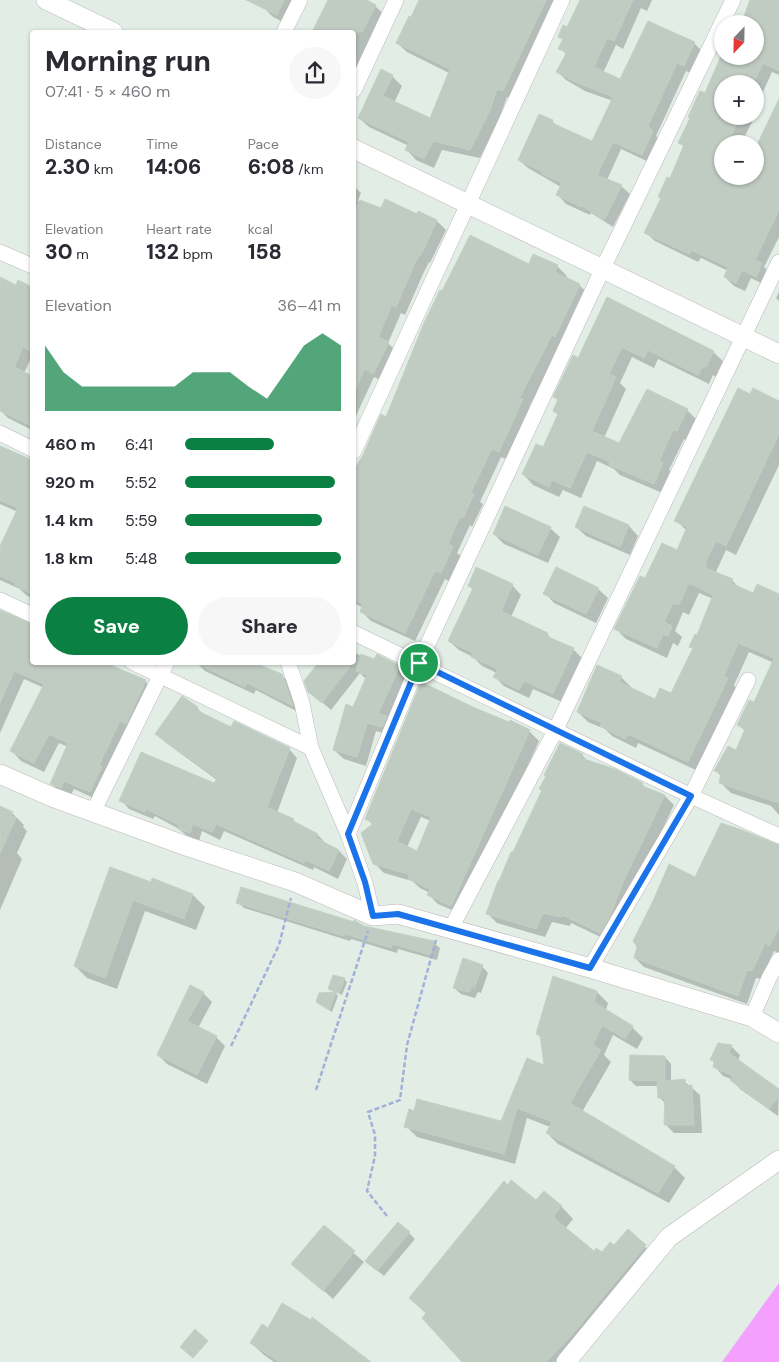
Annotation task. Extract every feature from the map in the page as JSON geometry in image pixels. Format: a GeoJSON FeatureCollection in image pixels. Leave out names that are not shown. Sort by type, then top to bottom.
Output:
{"type":"FeatureCollection","features":[{"type":"Feature","properties":{"kind":"street"},"geometry":{"type":"LineString","coordinates":[[46,0],[109,30]]}},
{"type":"Feature","properties":{"kind":"street"},"geometry":{"type":"LineString","coordinates":[[285,30],[300,0]]}},
{"type":"Feature","properties":{"kind":"street"},"geometry":{"type":"LineString","coordinates":[[356,86],[396,0]]}},
{"type":"Feature","properties":{"kind":"street"},"geometry":{"type":"LineString","coordinates":[[356,447],[562,0]]}},
{"type":"Feature","properties":{"kind":"street"},"geometry":{"type":"LineString","coordinates":[[348,834],[419,663],[603,268],[733,0]]}},
{"type":"Feature","properties":{"kind":"street"},"geometry":{"type":"LineString","coordinates":[[356,150],[779,354]]}},
{"type":"Feature","properties":{"kind":"street"},"geometry":{"type":"LineString","coordinates":[[0,252],[30,265]]}},
{"type":"Feature","properties":{"kind":"street"},"geometry":{"type":"LineString","coordinates":[[445,928],[555,730],[779,262]]}},
{"type":"Feature","properties":{"kind":"street"},"geometry":{"type":"LineString","coordinates":[[0,433],[30,448]]}},
{"type":"Feature","properties":{"kind":"street"},"geometry":{"type":"LineString","coordinates":[[0,600],[30,615]]}},
{"type":"Feature","properties":{"kind":"street"},"geometry":{"type":"LineString","coordinates":[[356,633],[691,796],[779,836]]}},
{"type":"Feature","properties":{"kind":"street"},"geometry":{"type":"LineString","coordinates":[[138,665],[311,748]]}},
{"type":"Feature","properties":{"kind":"street"},"geometry":{"type":"LineString","coordinates":[[94,812],[166,665]]}},
{"type":"Feature","properties":{"kind":"street"},"geometry":{"type":"LineString","coordinates":[[289,665],[302,703],[311,748],[348,834],[365,882],[373,916]]}},
{"type":"Feature","properties":{"kind":"street"},"geometry":{"type":"LineString","coordinates":[[590,968],[691,796],[748,680]]}},
{"type":"Feature","properties":{"kind":"street"},"geometry":{"type":"LineString","coordinates":[[0,774],[52,797],[189,847],[294,882],[373,916],[398,914],[590,968],[752,1018],[779,1033]]}},
{"type":"Feature","properties":{"kind":"street"},"geometry":{"type":"LineString","coordinates":[[752,1018],[779,960]]}},
{"type":"Feature","properties":{"kind":"street"},"geometry":{"type":"LineString","coordinates":[[566,1362],[669,1238],[779,1160]]}},
{"type":"Feature","properties":{"kind":"path"},"geometry":{"type":"LineString","coordinates":[[231,1046],[279,945],[294,882]]}},
{"type":"Feature","properties":{"kind":"path"},"geometry":{"type":"LineString","coordinates":[[316,1090],[373,916]]}},
{"type":"Feature","properties":{"kind":"path"},"geometry":{"type":"LineString","coordinates":[[387,1216],[368,1191],[375,1156],[375,1135],[368,1112],[400,1100],[407,1045],[445,928]]}},
{"type":"Feature","properties":{"kind":"shaded area"},"geometry":{"type":"Polygon","coordinates":[[[779,1283],[779,1362],[722,1362],[779,1283]]]}},
{"type":"Feature","properties":{"kind":"building"},"geometry":{"type":"Polygon","coordinates":[[[246,0],[284,0],[277,15],[246,0]]]}},
{"type":"Feature","properties":{"kind":"building"},"geometry":{"type":"Polygon","coordinates":[[[328,0],[367,0],[376,5],[362,32],[356,32],[356,30],[313,30],[328,0]]]}},
{"type":"Feature","properties":{"kind":"building"},"geometry":{"type":"Polygon","coordinates":[[[419,0],[546,0],[503,91],[497,89],[490,110],[470,150],[433,141],[424,159],[405,150],[409,142],[358,118],[381,69],[393,75],[383,96],[430,118],[450,69],[396,43],[419,0]]]}},
{"type":"Feature","properties":{"kind":"building"},"geometry":{"type":"Polygon","coordinates":[[[580,0],[633,0],[614,41],[607,38],[594,67],[620,79],[648,21],[695,42],[684,66],[677,63],[648,126],[653,131],[642,155],[613,142],[597,175],[622,185],[604,220],[582,206],[556,195],[562,183],[518,160],[539,114],[553,120],[552,123],[592,141],[613,97],[575,82],[556,72],[567,52],[558,49],[563,39],[558,37],[563,25],[567,27],[580,0]]]}},
{"type":"Feature","properties":{"kind":"building"},"geometry":{"type":"Polygon","coordinates":[[[750,0],[779,0],[779,71],[764,64],[764,15],[744,15],[750,0]]]}},
{"type":"Feature","properties":{"kind":"building"},"geometry":{"type":"Polygon","coordinates":[[[717,65],[762,65],[757,75],[714,75],[714,125],[736,125],[732,135],[714,135],[714,185],[764,185],[764,135],[762,135],[779,99],[779,210],[755,260],[762,263],[756,277],[742,270],[736,283],[724,277],[728,267],[691,250],[689,254],[644,233],[661,198],[658,197],[667,177],[670,178],[684,145],[678,143],[690,118],[688,117],[700,91],[705,93],[717,65]]]}},
{"type":"Feature","properties":{"kind":"building"},"geometry":{"type":"Polygon","coordinates":[[[385,199],[417,214],[418,211],[437,220],[421,255],[414,265],[396,307],[392,305],[378,337],[389,342],[373,374],[365,369],[356,388],[356,210],[360,200],[381,208],[385,199]]]}},
{"type":"Feature","properties":{"kind":"building"},"geometry":{"type":"Polygon","coordinates":[[[470,235],[529,264],[533,254],[558,265],[555,272],[580,284],[555,337],[552,335],[519,399],[523,399],[499,452],[492,449],[471,492],[474,494],[463,518],[460,517],[448,544],[453,547],[441,573],[435,571],[405,633],[360,612],[363,604],[356,601],[356,467],[381,414],[386,417],[424,323],[440,290],[442,291],[470,235]]]}},
{"type":"Feature","properties":{"kind":"building"},"geometry":{"type":"Polygon","coordinates":[[[0,277],[16,285],[18,280],[30,286],[30,351],[23,347],[14,367],[30,375],[30,425],[0,411],[0,277]]]}},
{"type":"Feature","properties":{"kind":"building"},"geometry":{"type":"Polygon","coordinates":[[[607,297],[714,351],[706,367],[703,366],[698,375],[648,350],[644,358],[622,347],[609,374],[616,377],[592,431],[619,443],[647,389],[688,409],[677,431],[673,430],[659,461],[663,463],[654,484],[609,465],[610,462],[587,452],[570,488],[552,480],[549,487],[522,474],[536,444],[543,447],[558,414],[553,411],[558,399],[553,397],[573,355],[578,358],[607,297]]]}},
{"type":"Feature","properties":{"kind":"building"},"geometry":{"type":"Polygon","coordinates":[[[738,388],[750,394],[753,388],[779,401],[779,434],[726,546],[716,541],[705,563],[707,564],[705,568],[733,579],[731,583],[753,593],[757,584],[779,594],[779,803],[719,783],[721,773],[714,771],[728,746],[736,750],[745,729],[737,725],[749,700],[754,702],[774,658],[738,643],[724,676],[728,678],[688,762],[628,734],[625,739],[600,726],[602,723],[577,712],[597,665],[622,676],[619,682],[655,699],[660,688],[671,693],[693,648],[689,647],[695,634],[697,635],[713,595],[689,583],[679,605],[673,603],[664,622],[672,626],[668,636],[663,634],[657,648],[614,629],[640,576],[645,578],[662,543],[677,550],[687,527],[674,521],[738,388]]]}},
{"type":"Feature","properties":{"kind":"building"},"geometry":{"type":"Polygon","coordinates":[[[0,446],[30,459],[30,593],[15,585],[16,583],[0,576],[0,546],[18,508],[0,500],[0,446]]]}},
{"type":"Feature","properties":{"kind":"building"},"geometry":{"type":"Polygon","coordinates":[[[505,506],[551,527],[538,555],[493,534],[505,506]]]}},
{"type":"Feature","properties":{"kind":"building"},"geometry":{"type":"Polygon","coordinates":[[[584,506],[629,525],[620,547],[575,527],[584,506]]]}},
{"type":"Feature","properties":{"kind":"building"},"geometry":{"type":"Polygon","coordinates":[[[476,567],[513,584],[501,611],[548,633],[546,636],[574,648],[553,694],[524,681],[519,690],[493,677],[498,669],[471,657],[473,653],[448,641],[473,588],[468,586],[476,567]]]}},
{"type":"Feature","properties":{"kind":"building"},"geometry":{"type":"Polygon","coordinates":[[[556,567],[599,588],[586,614],[543,594],[556,567]]]}},
{"type":"Feature","properties":{"kind":"building"},"geometry":{"type":"Polygon","coordinates":[[[0,610],[30,623],[30,665],[110,665],[146,680],[126,724],[120,721],[99,765],[102,766],[90,792],[64,781],[61,788],[50,784],[68,743],[49,734],[34,763],[10,751],[44,684],[14,671],[0,703],[0,610]]]}},
{"type":"Feature","properties":{"kind":"building"},"geometry":{"type":"Polygon","coordinates":[[[361,654],[374,659],[377,654],[400,666],[378,714],[387,716],[382,727],[367,723],[357,757],[333,750],[346,704],[353,707],[367,675],[356,671],[361,654]]]}},
{"type":"Feature","properties":{"kind":"building"},"geometry":{"type":"Polygon","coordinates":[[[200,665],[260,665],[282,674],[293,706],[247,683],[245,687],[200,665]]]}},
{"type":"Feature","properties":{"kind":"building"},"geometry":{"type":"Polygon","coordinates":[[[317,665],[351,665],[322,703],[308,692],[304,681],[317,665]]]}},
{"type":"Feature","properties":{"kind":"building"},"geometry":{"type":"Polygon","coordinates":[[[421,682],[475,708],[509,722],[510,720],[530,730],[451,906],[427,895],[430,889],[409,879],[408,874],[373,864],[361,833],[374,823],[365,819],[421,682]],[[411,809],[397,841],[417,851],[431,817],[411,809]]]}},
{"type":"Feature","properties":{"kind":"building"},"geometry":{"type":"Polygon","coordinates":[[[182,696],[198,707],[196,710],[231,727],[234,721],[290,748],[267,807],[294,819],[293,821],[318,834],[316,838],[339,850],[329,871],[306,860],[304,863],[216,824],[212,832],[193,824],[190,833],[178,829],[179,825],[146,809],[145,812],[119,801],[141,752],[214,783],[217,778],[155,734],[182,696]]]}},
{"type":"Feature","properties":{"kind":"building"},"geometry":{"type":"Polygon","coordinates":[[[560,743],[583,754],[581,758],[615,769],[643,783],[642,786],[665,795],[624,880],[610,916],[600,933],[562,915],[561,917],[543,913],[536,929],[486,914],[511,852],[513,852],[542,790],[539,789],[546,776],[544,775],[560,743]]]}},
{"type":"Feature","properties":{"kind":"building"},"geometry":{"type":"Polygon","coordinates":[[[0,806],[13,812],[11,816],[16,818],[0,853],[0,806]]]}},
{"type":"Feature","properties":{"kind":"building"},"geometry":{"type":"Polygon","coordinates":[[[721,823],[779,845],[779,927],[769,946],[765,943],[752,971],[747,970],[738,996],[634,958],[637,947],[633,941],[669,864],[695,877],[721,823]]]}},
{"type":"Feature","properties":{"kind":"building"},"geometry":{"type":"Polygon","coordinates":[[[110,867],[151,882],[152,878],[193,894],[184,919],[133,900],[105,978],[74,966],[110,867]]]}},
{"type":"Feature","properties":{"kind":"building"},"geometry":{"type":"Polygon","coordinates":[[[241,887],[354,922],[354,920],[364,926],[434,941],[431,955],[392,944],[391,948],[345,934],[344,936],[236,903],[241,887]]]}},
{"type":"Feature","properties":{"kind":"building"},"geometry":{"type":"Polygon","coordinates":[[[463,958],[483,965],[474,988],[472,986],[469,992],[453,988],[463,958]]]}},
{"type":"Feature","properties":{"kind":"building"},"geometry":{"type":"Polygon","coordinates":[[[333,975],[345,978],[339,993],[328,989],[333,975]]]}},
{"type":"Feature","properties":{"kind":"building"},"geometry":{"type":"Polygon","coordinates":[[[553,976],[597,991],[594,1002],[633,1026],[625,1039],[602,1025],[593,1045],[601,1050],[570,1103],[675,1166],[658,1193],[546,1133],[552,1122],[517,1108],[504,1154],[404,1127],[409,1109],[414,1111],[417,1099],[501,1121],[527,1058],[544,1065],[540,1035],[536,1034],[553,976]]]}},
{"type":"Feature","properties":{"kind":"building"},"geometry":{"type":"Polygon","coordinates":[[[190,985],[204,992],[187,1021],[217,1036],[197,1075],[157,1055],[190,985]]]}},
{"type":"Feature","properties":{"kind":"building"},"geometry":{"type":"Polygon","coordinates":[[[336,992],[329,1010],[316,1002],[319,993],[336,992]]]}},
{"type":"Feature","properties":{"kind":"building"},"geometry":{"type":"Polygon","coordinates":[[[718,1043],[732,1045],[729,1053],[779,1089],[779,1096],[769,1109],[730,1080],[733,1076],[713,1067],[714,1061],[710,1060],[718,1043]]]}},
{"type":"Feature","properties":{"kind":"building"},"geometry":{"type":"Polygon","coordinates":[[[630,1055],[665,1056],[665,1081],[629,1080],[630,1055]]]}},
{"type":"Feature","properties":{"kind":"building"},"geometry":{"type":"Polygon","coordinates":[[[685,1079],[686,1086],[692,1085],[694,1125],[664,1125],[665,1098],[658,1098],[657,1082],[685,1079]]]}},
{"type":"Feature","properties":{"kind":"building"},"geometry":{"type":"Polygon","coordinates":[[[511,1180],[536,1200],[544,1191],[562,1206],[554,1215],[554,1218],[594,1251],[596,1248],[602,1252],[610,1242],[614,1245],[628,1229],[646,1245],[570,1337],[546,1362],[462,1362],[422,1318],[426,1313],[409,1298],[504,1181],[508,1185],[511,1180]]]}},
{"type":"Feature","properties":{"kind":"building"},"geometry":{"type":"Polygon","coordinates":[[[398,1222],[410,1232],[377,1271],[365,1261],[398,1222]]]}},
{"type":"Feature","properties":{"kind":"building"},"geometry":{"type":"Polygon","coordinates":[[[324,1225],[355,1251],[323,1291],[291,1264],[324,1225]]]}},
{"type":"Feature","properties":{"kind":"building"},"geometry":{"type":"Polygon","coordinates":[[[282,1303],[311,1320],[312,1317],[371,1362],[279,1362],[250,1343],[262,1324],[268,1328],[282,1303]]]}},
{"type":"Feature","properties":{"kind":"building"},"geometry":{"type":"Polygon","coordinates":[[[195,1329],[208,1341],[193,1358],[180,1347],[195,1329]]]}},
{"type":"Feature","properties":{"kind":"route"},"geometry":{"type":"LineString","coordinates":[[419,663],[691,796],[590,968],[398,914],[373,916],[365,882],[348,834],[419,663]]}}]}
